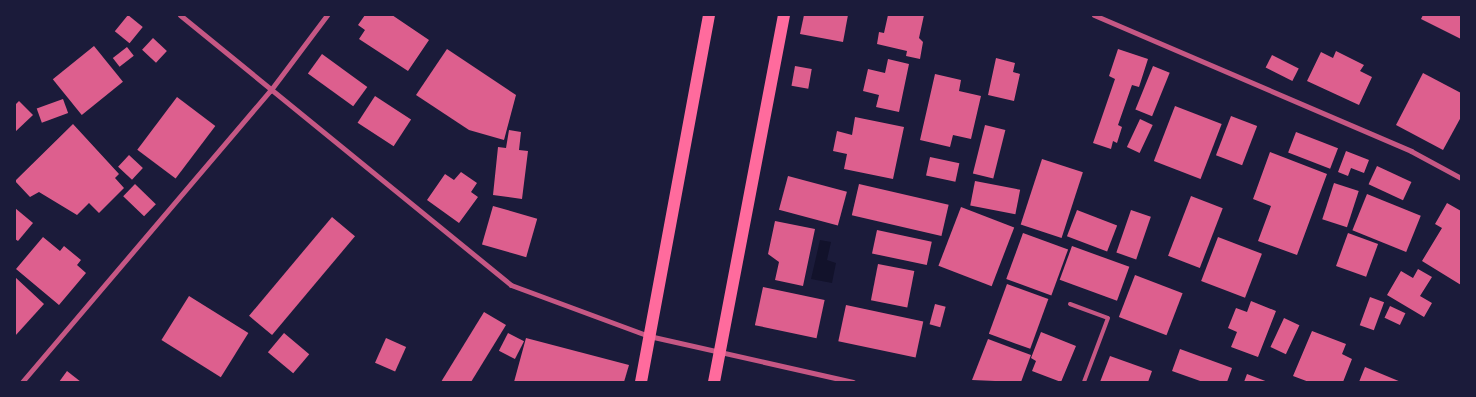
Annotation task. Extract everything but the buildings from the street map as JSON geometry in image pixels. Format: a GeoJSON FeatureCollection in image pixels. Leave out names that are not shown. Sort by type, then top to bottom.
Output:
{"type":"FeatureCollection","features":[{"type":"Feature","properties":{"kind":"main road"},"geometry":{"type":"LineString","coordinates":[[641,382],[708,15]]}},
{"type":"Feature","properties":{"kind":"main road"},"geometry":{"type":"LineString","coordinates":[[714,382],[784,15]]}},
{"type":"Feature","properties":{"kind":"street"},"geometry":{"type":"LineString","coordinates":[[180,15],[270,91],[511,285],[649,336],[854,382]]}},
{"type":"Feature","properties":{"kind":"street"},"geometry":{"type":"LineString","coordinates":[[22,382],[270,91],[327,15]]}},
{"type":"Feature","properties":{"kind":"street"},"geometry":{"type":"LineString","coordinates":[[1094,15],[1410,151],[1461,178]]}},
{"type":"Feature","properties":{"kind":"lane"},"geometry":{"type":"LineString","coordinates":[[1070,304],[1108,318],[1084,382]]}},
{"type":"Feature","properties":{"kind":"shaded area"},"geometry":{"type":"Polygon","coordinates":[[[820,240],[831,242],[827,260],[836,263],[832,283],[811,279],[820,240]]]}}]}
